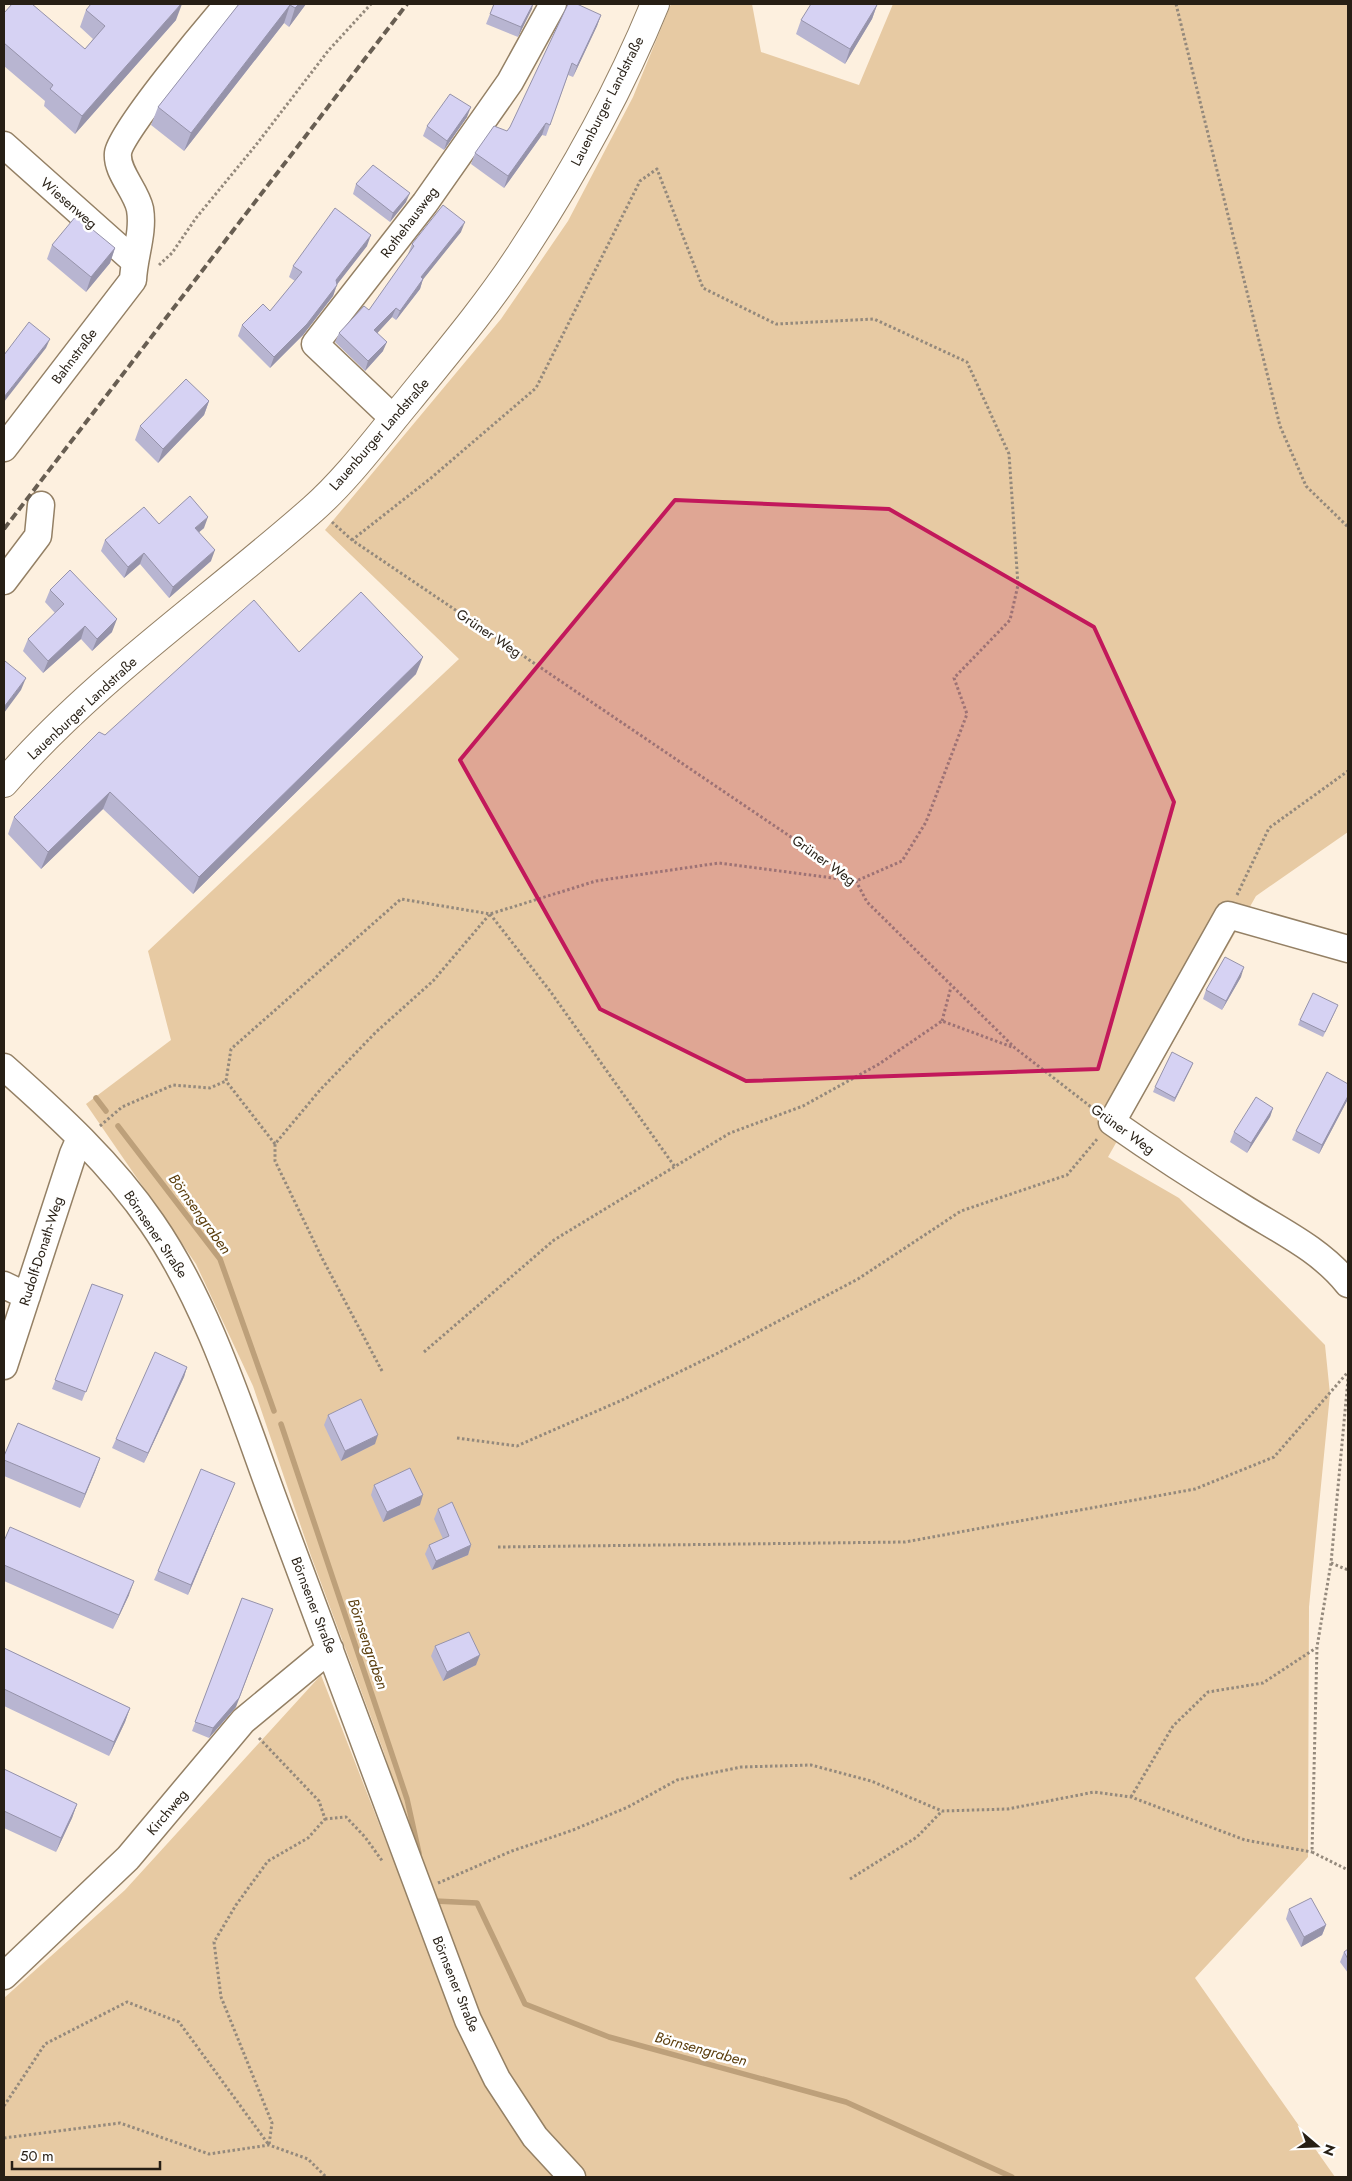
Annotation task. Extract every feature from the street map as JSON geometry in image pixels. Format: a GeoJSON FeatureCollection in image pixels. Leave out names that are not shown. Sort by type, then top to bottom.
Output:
{"type":"FeatureCollection","features":[{"type":"Feature","properties":{"kind":"main road","name":"Lauenburger Landstraße"},"geometry":{"type":"LineString","coordinates":[[4,783],[63,722],[315,507],[393,418],[462,333],[518,259],[583,151],[615,90],[655,4]]}},
{"type":"Feature","properties":{"kind":"street","name":"Bahnstraße"},"geometry":{"type":"LineString","coordinates":[[4,448],[132,280],[134,260],[141,237],[140,209],[132,188],[120,168],[118,152],[135,121],[228,4]]}},
{"type":"Feature","properties":{"kind":"street","name":"Rothehausweg"},"geometry":{"type":"LineString","coordinates":[[393,418],[315,344],[425,203],[505,90],[553,4]]}},
{"type":"Feature","properties":{"kind":"street","name":"Wiesenweg"},"geometry":{"type":"LineString","coordinates":[[4,145],[134,260]]}},
{"type":"Feature","properties":{"kind":"street"},"geometry":{"type":"LineString","coordinates":[[4,581],[38,536],[41,505]]}},
{"type":"Feature","properties":{"kind":"street"},"geometry":{"type":"LineString","coordinates":[[1112,1122],[1228,915],[1348,949]]}},
{"type":"Feature","properties":{"kind":"street","name":"Börnsener Straße"},"geometry":{"type":"LineString","coordinates":[[4,1066],[91,1132],[119,1179],[152,1223],[186,1277],[224,1367],[468,2020],[497,2079],[535,2137],[572,2177]]}},
{"type":"Feature","properties":{"kind":"street","name":"Grüner Weg"},"geometry":{"type":"LineString","coordinates":[[1112,1122],[1156,1153],[1292,1236],[1325,1260],[1348,1284]]}},
{"type":"Feature","properties":{"kind":"street","name":"Rudolf-Donath-Weg"},"geometry":{"type":"LineString","coordinates":[[6,1351],[15,1291],[73,1154],[91,1132]]}},
{"type":"Feature","properties":{"kind":"street","name":"Kirchweg"},"geometry":{"type":"LineString","coordinates":[[4,1976],[128,1858],[243,1721],[330,1648]]}},
{"type":"Feature","properties":{"kind":"path"},"geometry":{"type":"LineString","coordinates":[[134,260],[158,265],[172,253],[196,218],[256,145],[328,51],[371,4]]}},
{"type":"Feature","properties":{"kind":"path"},"geometry":{"type":"LineString","coordinates":[[1176,4],[1280,426],[1306,486],[1348,527]]}},
{"type":"Feature","properties":{"kind":"path"},"geometry":{"type":"LineString","coordinates":[[352,540],[432,478],[536,388],[640,181],[657,169],[703,288],[776,324],[874,319],[967,362],[1009,454],[1018,585],[1010,620],[954,678],[967,714],[926,822],[902,861],[856,881],[719,863],[596,881],[490,914],[401,899],[231,1049],[226,1081],[275,1144],[275,1161],[322,1258],[382,1371]]}},
{"type":"Feature","properties":{"kind":"path","name":"Grüner Weg"},"geometry":{"type":"LineString","coordinates":[[315,507],[352,540],[856,881],[866,902],[1014,1048],[1112,1122]]}},
{"type":"Feature","properties":{"kind":"path"},"geometry":{"type":"LineString","coordinates":[[1228,915],[1269,828],[1348,771]]}},
{"type":"Feature","properties":{"kind":"path"},"geometry":{"type":"LineString","coordinates":[[275,1144],[320,1090],[376,1032],[432,981],[490,914]]}},
{"type":"Feature","properties":{"kind":"path"},"geometry":{"type":"LineString","coordinates":[[490,914],[550,991],[675,1167]]}},
{"type":"Feature","properties":{"kind":"path"},"geometry":{"type":"LineString","coordinates":[[424,1352],[554,1240],[730,1133],[803,1106],[879,1064],[942,1021],[951,987]]}},
{"type":"Feature","properties":{"kind":"path"},"geometry":{"type":"LineString","coordinates":[[942,1021],[1014,1048]]}},
{"type":"Feature","properties":{"kind":"path"},"geometry":{"type":"LineString","coordinates":[[91,1132],[122,1107],[173,1085],[210,1088],[226,1081]]}},
{"type":"Feature","properties":{"kind":"path"},"geometry":{"type":"LineString","coordinates":[[457,1438],[517,1446],[620,1401],[710,1358],[858,1279],[961,1211],[1067,1175],[1112,1122]]}},
{"type":"Feature","properties":{"kind":"path"},"geometry":{"type":"LineString","coordinates":[[498,1547],[905,1542],[1195,1489],[1274,1457],[1348,1372]]}},
{"type":"Feature","properties":{"kind":"path"},"geometry":{"type":"LineString","coordinates":[[1312,1852],[1317,1648],[1330,1563],[1348,1379]]}},
{"type":"Feature","properties":{"kind":"path"},"geometry":{"type":"LineString","coordinates":[[1330,1563],[1348,1570]]}},
{"type":"Feature","properties":{"kind":"path"},"geometry":{"type":"LineString","coordinates":[[1131,1797],[1173,1726],[1208,1692],[1263,1683],[1317,1648]]}},
{"type":"Feature","properties":{"kind":"path"},"geometry":{"type":"LineString","coordinates":[[243,1721],[319,1801],[325,1819]]}},
{"type":"Feature","properties":{"kind":"path"},"geometry":{"type":"LineString","coordinates":[[269,2145],[272,2123],[248,2070],[220,1997],[214,1942],[236,1905],[268,1861],[308,1838],[325,1819],[346,1817],[365,1837],[386,1866],[416,1881],[573,1830],[628,1807],[677,1780],[740,1767],[811,1765],[871,1781],[942,1811],[1008,1809],[1094,1792],[1131,1797],[1245,1840],[1312,1852],[1348,1870]]}},
{"type":"Feature","properties":{"kind":"path"},"geometry":{"type":"LineString","coordinates":[[850,1879],[917,1838],[942,1811]]}},
{"type":"Feature","properties":{"kind":"path"},"geometry":{"type":"LineString","coordinates":[[4,2106],[45,2044],[127,2002],[179,2022],[269,2145]]}},
{"type":"Feature","properties":{"kind":"path"},"geometry":{"type":"LineString","coordinates":[[4,2138],[120,2123],[208,2154],[269,2145],[308,2159],[326,2177]]}},
{"type":"Feature","properties":{"kind":"highlighted area"},"geometry":{"type":"Polygon","coordinates":[[[675,500],[889,509],[1094,627],[1174,802],[1098,1069],[746,1081],[600,1009],[460,760],[675,500]]]}},
{"type":"Feature","properties":{"kind":"shaded area"},"geometry":{"type":"Polygon","coordinates":[[[671,4],[752,4],[761,52],[859,85],[893,4],[1348,4],[1348,832],[1256,896],[1108,1157],[1179,1198],[1325,1345],[1330,1394],[1309,1607],[1308,1857],[1195,1978],[1335,2177],[4,2177],[4,1998],[125,1890],[321,1675],[392,1857],[413,1841],[383,1750],[311,1556],[253,1386],[196,1264],[86,1104],[171,1040],[148,951],[459,659],[325,530],[501,319],[568,221],[633,97],[671,4]]]}},
{"type":"Feature","properties":{"kind":"building"},"geometry":{"type":"Polygon","coordinates":[[[12,4],[32,4],[85,49],[105,26],[86,10],[91,4],[181,4],[82,116],[50,89],[53,85],[4,43],[4,13],[12,4]]]}},
{"type":"Feature","properties":{"kind":"building"},"geometry":{"type":"Polygon","coordinates":[[[239,4],[299,4],[295,8],[290,5],[191,133],[158,107],[239,4]]]}},
{"type":"Feature","properties":{"kind":"building"},"geometry":{"type":"Polygon","coordinates":[[[494,4],[533,4],[521,27],[490,14],[494,4]]]}},
{"type":"Feature","properties":{"kind":"building"},"geometry":{"type":"Polygon","coordinates":[[[568,4],[577,4],[601,15],[577,66],[572,63],[550,125],[546,123],[508,176],[475,153],[494,126],[507,131],[510,127],[568,4]]]}},
{"type":"Feature","properties":{"kind":"building"},"geometry":{"type":"Polygon","coordinates":[[[811,4],[877,5],[850,49],[801,20],[811,4]]]}},
{"type":"Feature","properties":{"kind":"building"},"geometry":{"type":"Polygon","coordinates":[[[450,94],[471,107],[447,141],[427,126],[450,94]]]}},
{"type":"Feature","properties":{"kind":"building"},"geometry":{"type":"Polygon","coordinates":[[[373,165],[410,193],[393,213],[356,184],[373,165]]]}},
{"type":"Feature","properties":{"kind":"building"},"geometry":{"type":"Polygon","coordinates":[[[443,205],[465,222],[421,277],[423,279],[400,311],[396,308],[374,330],[387,342],[368,361],[339,333],[364,306],[369,310],[414,246],[412,244],[443,205]]]}},
{"type":"Feature","properties":{"kind":"building"},"geometry":{"type":"Polygon","coordinates":[[[335,208],[371,235],[336,280],[337,285],[307,324],[274,357],[242,325],[263,304],[270,311],[302,272],[293,266],[335,208]]]}},
{"type":"Feature","properties":{"kind":"building"},"geometry":{"type":"Polygon","coordinates":[[[76,216],[115,248],[91,277],[52,245],[76,216]]]}},
{"type":"Feature","properties":{"kind":"building"},"geometry":{"type":"Polygon","coordinates":[[[29,322],[50,339],[4,397],[4,355],[29,322]]]}},
{"type":"Feature","properties":{"kind":"building"},"geometry":{"type":"Polygon","coordinates":[[[186,379],[209,401],[163,449],[140,426],[186,379]]]}},
{"type":"Feature","properties":{"kind":"building"},"geometry":{"type":"Polygon","coordinates":[[[190,496],[208,517],[195,528],[215,550],[173,587],[144,553],[128,567],[105,540],[144,507],[159,524],[190,496]]]}},
{"type":"Feature","properties":{"kind":"building"},"geometry":{"type":"Polygon","coordinates":[[[70,570],[117,619],[97,639],[85,626],[48,661],[28,639],[64,604],[50,590],[70,570]]]}},
{"type":"Feature","properties":{"kind":"building"},"geometry":{"type":"Polygon","coordinates":[[[361,592],[423,657],[199,877],[110,792],[48,852],[14,817],[99,732],[105,735],[254,600],[299,652],[361,592]]]}},
{"type":"Feature","properties":{"kind":"building"},"geometry":{"type":"Polygon","coordinates":[[[4,662],[26,678],[4,707],[4,662]]]}},
{"type":"Feature","properties":{"kind":"building"},"geometry":{"type":"Polygon","coordinates":[[[1225,957],[1244,967],[1226,1001],[1206,990],[1225,957]]]}},
{"type":"Feature","properties":{"kind":"building"},"geometry":{"type":"Polygon","coordinates":[[[1313,993],[1338,1005],[1325,1032],[1300,1020],[1313,993]]]}},
{"type":"Feature","properties":{"kind":"building"},"geometry":{"type":"Polygon","coordinates":[[[1172,1052],[1193,1063],[1175,1098],[1155,1087],[1172,1052]]]}},
{"type":"Feature","properties":{"kind":"building"},"geometry":{"type":"Polygon","coordinates":[[[1327,1072],[1348,1084],[1348,1096],[1322,1145],[1296,1131],[1327,1072]]]}},
{"type":"Feature","properties":{"kind":"building"},"geometry":{"type":"Polygon","coordinates":[[[1256,1097],[1273,1108],[1251,1143],[1234,1132],[1256,1097]]]}},
{"type":"Feature","properties":{"kind":"building"},"geometry":{"type":"Polygon","coordinates":[[[92,1284],[123,1295],[86,1392],[55,1380],[92,1284]]]}},
{"type":"Feature","properties":{"kind":"building"},"geometry":{"type":"Polygon","coordinates":[[[155,1352],[187,1367],[148,1453],[116,1439],[155,1352]]]}},
{"type":"Feature","properties":{"kind":"building"},"geometry":{"type":"Polygon","coordinates":[[[361,1399],[378,1435],[345,1451],[328,1415],[361,1399]]]}},
{"type":"Feature","properties":{"kind":"building"},"geometry":{"type":"Polygon","coordinates":[[[18,1423],[100,1458],[85,1494],[4,1460],[18,1423]]]}},
{"type":"Feature","properties":{"kind":"building"},"geometry":{"type":"Polygon","coordinates":[[[410,1468],[423,1495],[387,1512],[374,1485],[410,1468]]]}},
{"type":"Feature","properties":{"kind":"building"},"geometry":{"type":"Polygon","coordinates":[[[201,1469],[235,1483],[191,1585],[158,1571],[201,1469]]]}},
{"type":"Feature","properties":{"kind":"building"},"geometry":{"type":"Polygon","coordinates":[[[452,1502],[471,1545],[436,1561],[429,1545],[449,1536],[438,1509],[452,1502]]]}},
{"type":"Feature","properties":{"kind":"building"},"geometry":{"type":"Polygon","coordinates":[[[10,1527],[134,1581],[119,1615],[4,1565],[4,1541],[10,1527]]]}},
{"type":"Feature","properties":{"kind":"building"},"geometry":{"type":"Polygon","coordinates":[[[242,1598],[273,1609],[239,1698],[213,1728],[195,1722],[242,1598]]]}},
{"type":"Feature","properties":{"kind":"building"},"geometry":{"type":"Polygon","coordinates":[[[469,1632],[480,1655],[447,1672],[435,1646],[469,1632]]]}},
{"type":"Feature","properties":{"kind":"building"},"geometry":{"type":"Polygon","coordinates":[[[4,1648],[130,1708],[114,1742],[4,1689],[4,1648]]]}},
{"type":"Feature","properties":{"kind":"building"},"geometry":{"type":"Polygon","coordinates":[[[4,1769],[77,1804],[61,1838],[4,1811],[4,1769]]]}},
{"type":"Feature","properties":{"kind":"building"},"geometry":{"type":"Polygon","coordinates":[[[1311,1898],[1326,1925],[1304,1937],[1289,1909],[1311,1898]]]}},
{"type":"Feature","properties":{"kind":"building"},"geometry":{"type":"Polygon","coordinates":[[[1348,1949],[1348,1959],[1344,1952],[1348,1949]]]}},
{"type":"Feature","properties":{"kind":"waterway","name":"Börnsengraben"},"geometry":{"type":"LineString","coordinates":[[96,1098],[106,1111]]}},
{"type":"Feature","properties":{"kind":"waterway","name":"Börnsengraben"},"geometry":{"type":"LineString","coordinates":[[118,1126],[220,1259],[274,1411]]}},
{"type":"Feature","properties":{"kind":"waterway","name":"Börnsengraben"},"geometry":{"type":"LineString","coordinates":[[281,1424],[407,1799],[419,1853]]}},
{"type":"Feature","properties":{"kind":"waterway","name":"Börnsengraben"},"geometry":{"type":"LineString","coordinates":[[435,1901],[477,1903],[525,2004],[609,2037],[846,2102],[1012,2177]]}},
{"type":"Feature","properties":{"kind":"railway"},"geometry":{"type":"LineString","coordinates":[[4,529],[407,4]]}}]}
